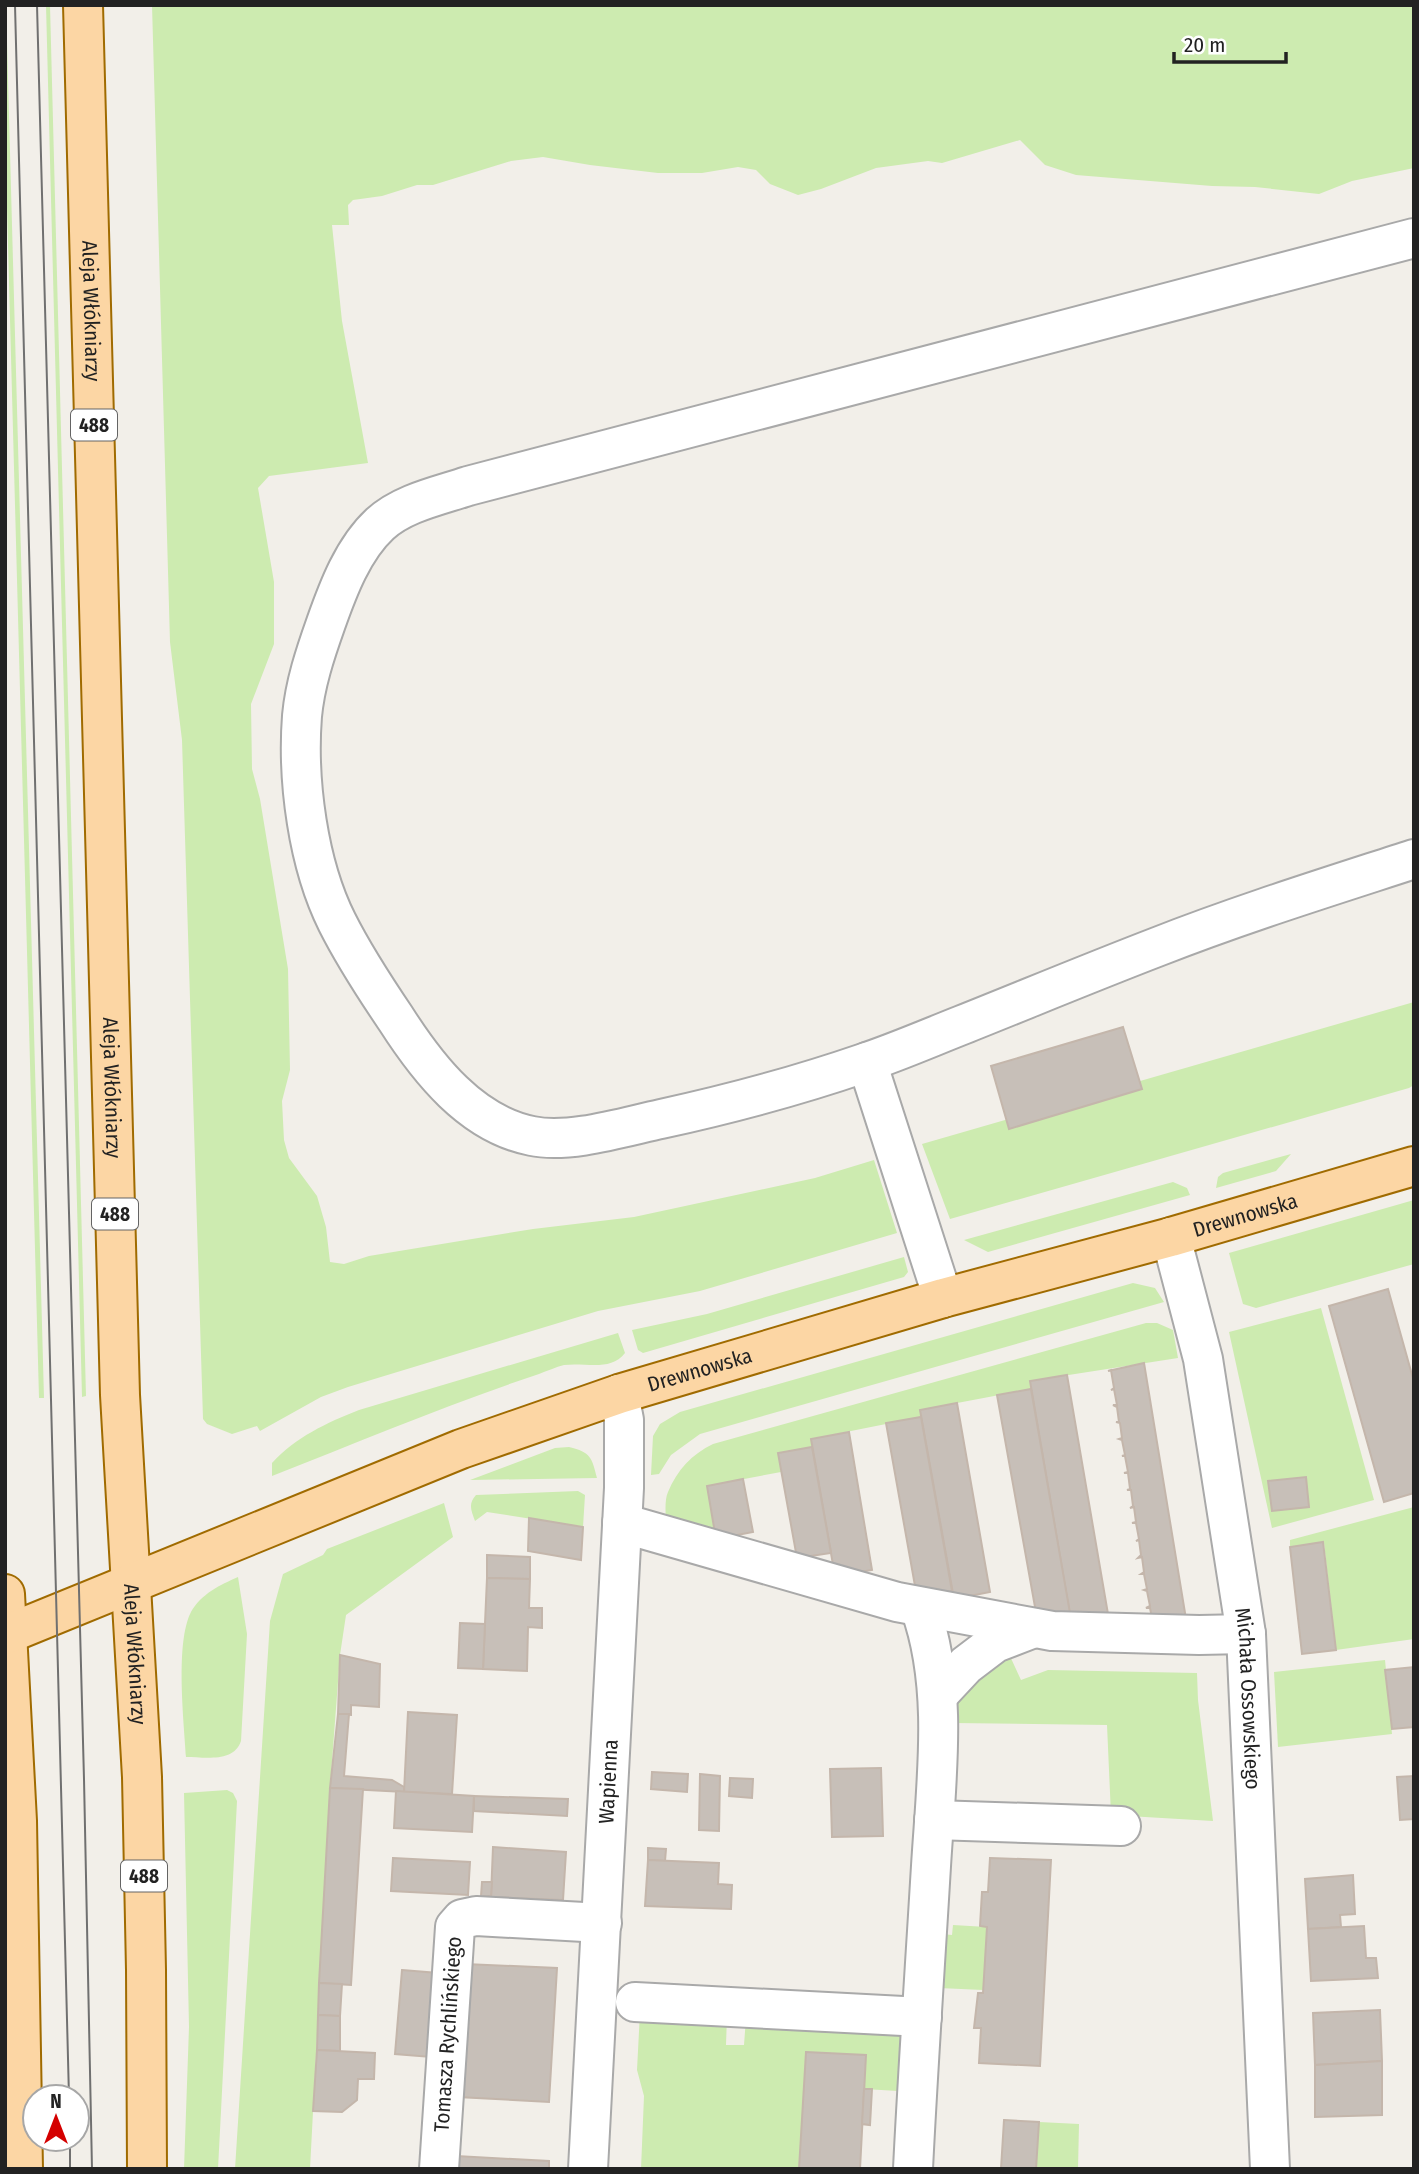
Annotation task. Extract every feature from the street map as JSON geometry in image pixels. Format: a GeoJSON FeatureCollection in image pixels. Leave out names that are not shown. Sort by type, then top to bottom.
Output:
{"type":"FeatureCollection","features":[{"type":"Feature","properties":{"kind":"main road","name":"Aleja Włókniarzy"},"geometry":{"type":"LineString","coordinates":[[83,5],[120,1395],[142,1787],[147,2169]]}},
{"type":"Feature","properties":{"kind":"main road","name":"Drewnowska"},"geometry":{"type":"LineString","coordinates":[[6,1634],[461,1449],[619,1394],[943,1298],[1171,1237],[1414,1166]]}},
{"type":"Feature","properties":{"kind":"main road"},"geometry":{"type":"LineString","coordinates":[[5,1594],[17,1821],[23,2169]]}},
{"type":"Feature","properties":{"kind":"street"},"geometry":{"type":"LineString","coordinates":[[1414,238],[468,486],[416,503],[382,522],[358,550],[333,604],[311,666],[302,714],[305,803],[318,870],[336,919],[368,976],[405,1033],[439,1077],[467,1105],[496,1124],[534,1137],[578,1136],[743,1101],[867,1062],[1162,945],[1414,859]]}},
{"type":"Feature","properties":{"kind":"street"},"geometry":{"type":"LineString","coordinates":[[867,1062],[943,1298]]}},
{"type":"Feature","properties":{"kind":"street","name":"Michała Ossowskiego"},"geometry":{"type":"LineString","coordinates":[[1171,1237],[1203,1359],[1246,1634],[1270,2169]]}},
{"type":"Feature","properties":{"kind":"street","name":"Wapienna"},"geometry":{"type":"LineString","coordinates":[[588,2169],[622,1523],[625,1442],[619,1394]]}},
{"type":"Feature","properties":{"kind":"street"},"geometry":{"type":"LineString","coordinates":[[622,1523],[920,1608],[1052,1631],[1246,1634]]}},
{"type":"Feature","properties":{"kind":"street"},"geometry":{"type":"LineString","coordinates":[[913,2169],[934,1820],[938,1695],[920,1608]]}},
{"type":"Feature","properties":{"kind":"street"},"geometry":{"type":"LineString","coordinates":[[938,1695],[966,1665],[995,1643],[1034,1628]]}},
{"type":"Feature","properties":{"kind":"street"},"geometry":{"type":"LineString","coordinates":[[934,1820],[1121,1826]]}},
{"type":"Feature","properties":{"kind":"street","name":"Tomasza Rychlińskiego"},"geometry":{"type":"LineString","coordinates":[[439,2169],[454,1927],[462,1919],[476,1916],[602,1923]]}},
{"type":"Feature","properties":{"kind":"street"},"geometry":{"type":"LineString","coordinates":[[635,2001],[922,2017]]}},
{"type":"Feature","properties":{"kind":"green space"},"geometry":{"type":"Polygon","coordinates":[[[5,5],[44,1398],[39,1398],[5,133],[5,5]]]}},
{"type":"Feature","properties":{"kind":"green space"},"geometry":{"type":"Polygon","coordinates":[[[46,5],[50,5],[86,1396],[82,1397],[46,5]]]}},
{"type":"Feature","properties":{"kind":"green space"},"geometry":{"type":"Polygon","coordinates":[[[152,5],[1414,5],[1414,168],[1352,181],[1319,194],[1076,175],[1045,165],[1020,140],[942,163],[928,161],[876,168],[798,195],[770,184],[756,170],[738,167],[702,173],[658,173],[543,157],[511,161],[433,185],[417,185],[382,196],[353,200],[348,205],[349,225],[332,225],[342,321],[368,463],[269,476],[258,488],[274,582],[274,644],[251,704],[252,769],[260,799],[288,969],[290,1070],[282,1101],[284,1140],[289,1158],[317,1196],[326,1227],[330,1262],[344,1264],[369,1256],[533,1229],[634,1217],[815,1178],[874,1160],[897,1233],[700,1291],[598,1311],[348,1387],[321,1397],[260,1431],[257,1426],[232,1434],[207,1424],[203,1419],[182,740],[170,642],[152,5]]]}},
{"type":"Feature","properties":{"kind":"green space"},"geometry":{"type":"Polygon","coordinates":[[[1414,1002],[1414,1085],[1409,1088],[950,1219],[922,1144],[1414,1002]]]}},
{"type":"Feature","properties":{"kind":"green space"},"geometry":{"type":"Polygon","coordinates":[[[1291,1154],[1276,1171],[1216,1188],[1218,1177],[1223,1173],[1291,1154]]]}},
{"type":"Feature","properties":{"kind":"green space"},"geometry":{"type":"Polygon","coordinates":[[[1173,1182],[1187,1188],[1190,1195],[988,1252],[964,1240],[1173,1182]]]}},
{"type":"Feature","properties":{"kind":"green space"},"geometry":{"type":"Polygon","coordinates":[[[1414,1200],[1414,1264],[1256,1308],[1243,1304],[1229,1253],[1414,1200]]]}},
{"type":"Feature","properties":{"kind":"green space"},"geometry":{"type":"Polygon","coordinates":[[[904,1257],[908,1272],[904,1277],[643,1353],[638,1350],[632,1330],[707,1314],[904,1257]]]}},
{"type":"Feature","properties":{"kind":"green space"},"geometry":{"type":"Polygon","coordinates":[[[1133,1283],[1155,1288],[1164,1302],[700,1434],[671,1455],[659,1474],[651,1475],[653,1436],[660,1424],[680,1412],[1133,1283]]]}},
{"type":"Feature","properties":{"kind":"green space"},"geometry":{"type":"Polygon","coordinates":[[[1321,1308],[1374,1500],[1272,1528],[1229,1332],[1321,1308]]]}},
{"type":"Feature","properties":{"kind":"green space"},"geometry":{"type":"Polygon","coordinates":[[[1146,1323],[1157,1323],[1173,1330],[1178,1358],[1030,1381],[1031,1389],[920,1410],[921,1417],[811,1439],[812,1447],[778,1453],[781,1472],[707,1486],[716,1538],[666,1525],[667,1496],[676,1477],[692,1458],[713,1444],[1146,1323]]]}},
{"type":"Feature","properties":{"kind":"green space"},"geometry":{"type":"Polygon","coordinates":[[[618,1333],[625,1353],[612,1362],[558,1367],[438,1410],[272,1476],[272,1463],[291,1446],[323,1426],[359,1410],[618,1333]]]}},
{"type":"Feature","properties":{"kind":"green space"},"geometry":{"type":"Polygon","coordinates":[[[569,1447],[582,1451],[589,1457],[597,1478],[470,1480],[555,1448],[569,1447]]]}},
{"type":"Feature","properties":{"kind":"green space"},"geometry":{"type":"Polygon","coordinates":[[[578,1491],[585,1495],[583,1527],[487,1512],[475,1521],[471,1510],[476,1495],[578,1491]]]}},
{"type":"Feature","properties":{"kind":"green space"},"geometry":{"type":"Polygon","coordinates":[[[444,1503],[453,1537],[346,1615],[340,1655],[330,1788],[310,2169],[235,2169],[270,1621],[283,1574],[323,1555],[327,1549],[444,1503]]]}},
{"type":"Feature","properties":{"kind":"green space"},"geometry":{"type":"Polygon","coordinates":[[[1414,1507],[1414,1639],[1336,1650],[1324,1543],[1290,1547],[1290,1540],[1414,1507]]]}},
{"type":"Feature","properties":{"kind":"green space"},"geometry":{"type":"Polygon","coordinates":[[[238,1577],[247,1634],[241,1741],[232,1753],[225,1756],[186,1757],[182,1662],[186,1626],[191,1612],[200,1600],[238,1577]]]}},
{"type":"Feature","properties":{"kind":"green space"},"geometry":{"type":"Polygon","coordinates":[[[1009,1654],[1021,1680],[1048,1670],[1197,1673],[1213,1821],[1111,1815],[1107,1725],[953,1723],[959,1699],[970,1684],[1009,1654]]]}},
{"type":"Feature","properties":{"kind":"green space"},"geometry":{"type":"Polygon","coordinates":[[[1385,1660],[1392,1734],[1278,1747],[1274,1672],[1385,1660]]]}},
{"type":"Feature","properties":{"kind":"green space"},"geometry":{"type":"Polygon","coordinates":[[[227,1790],[233,1793],[237,1801],[218,2169],[184,2169],[189,2027],[184,1793],[227,1790]]]}},
{"type":"Feature","properties":{"kind":"green space"},"geometry":{"type":"Polygon","coordinates":[[[953,1925],[987,1927],[983,1990],[939,1988],[942,1934],[952,1935],[953,1925]]]}},
{"type":"Feature","properties":{"kind":"green space"},"geometry":{"type":"Polygon","coordinates":[[[640,2012],[727,2016],[726,2045],[744,2045],[746,2018],[902,2022],[898,2091],[864,2089],[866,2055],[806,2052],[799,2169],[641,2169],[644,2096],[637,2070],[640,2012]]]}},
{"type":"Feature","properties":{"kind":"green space"},"geometry":{"type":"Polygon","coordinates":[[[1039,2122],[1079,2124],[1078,2169],[1036,2169],[1039,2122]]]}},
{"type":"Feature","properties":{"kind":"building"},"geometry":{"type":"Polygon","coordinates":[[[1123,1027],[1142,1089],[1009,1129],[991,1066],[1123,1027]]]}},
{"type":"Feature","properties":{"kind":"building"},"geometry":{"type":"Polygon","coordinates":[[[1388,1289],[1414,1382],[1414,1493],[1384,1502],[1329,1306],[1388,1289]]]}},
{"type":"Feature","properties":{"kind":"building"},"geometry":{"type":"Polygon","coordinates":[[[1144,1363],[1186,1619],[1153,1623],[1150,1608],[1146,1608],[1150,1606],[1147,1591],[1144,1590],[1147,1589],[1144,1574],[1141,1574],[1144,1572],[1142,1557],[1138,1558],[1141,1555],[1139,1540],[1136,1541],[1139,1539],[1136,1523],[1132,1523],[1136,1522],[1134,1507],[1130,1508],[1133,1506],[1131,1490],[1127,1490],[1130,1489],[1128,1473],[1124,1473],[1128,1472],[1125,1456],[1122,1456],[1125,1455],[1122,1440],[1119,1439],[1122,1438],[1120,1423],[1116,1422],[1119,1422],[1117,1407],[1113,1405],[1117,1405],[1114,1389],[1111,1390],[1114,1388],[1111,1370],[1144,1363]]]}},
{"type":"Feature","properties":{"kind":"building"},"geometry":{"type":"Polygon","coordinates":[[[1067,1375],[1108,1614],[1071,1621],[1030,1381],[1067,1375]]]}},
{"type":"Feature","properties":{"kind":"building"},"geometry":{"type":"Polygon","coordinates":[[[1031,1389],[1070,1613],[1037,1618],[997,1395],[1031,1389]]]}},
{"type":"Feature","properties":{"kind":"building"},"geometry":{"type":"Polygon","coordinates":[[[957,1403],[990,1592],[954,1599],[920,1410],[957,1403]]]}},
{"type":"Feature","properties":{"kind":"building"},"geometry":{"type":"Polygon","coordinates":[[[921,1417],[952,1591],[917,1597],[886,1423],[921,1417]]]}},
{"type":"Feature","properties":{"kind":"building"},"geometry":{"type":"Polygon","coordinates":[[[849,1432],[872,1570],[835,1576],[811,1439],[849,1432]]]}},
{"type":"Feature","properties":{"kind":"building"},"geometry":{"type":"Polygon","coordinates":[[[812,1447],[831,1553],[797,1558],[778,1453],[812,1447]]]}},
{"type":"Feature","properties":{"kind":"building"},"geometry":{"type":"Polygon","coordinates":[[[1306,1477],[1309,1507],[1272,1511],[1268,1481],[1306,1477]]]}},
{"type":"Feature","properties":{"kind":"building"},"geometry":{"type":"Polygon","coordinates":[[[743,1479],[753,1532],[716,1539],[707,1486],[743,1479]]]}},
{"type":"Feature","properties":{"kind":"building"},"geometry":{"type":"Polygon","coordinates":[[[529,1518],[583,1527],[581,1560],[528,1551],[529,1518]]]}},
{"type":"Feature","properties":{"kind":"building"},"geometry":{"type":"Polygon","coordinates":[[[1323,1542],[1336,1650],[1302,1654],[1290,1547],[1323,1542]]]}},
{"type":"Feature","properties":{"kind":"building"},"geometry":{"type":"Polygon","coordinates":[[[487,1555],[530,1557],[530,1579],[487,1578],[487,1555]]]}},
{"type":"Feature","properties":{"kind":"building"},"geometry":{"type":"Polygon","coordinates":[[[487,1578],[530,1579],[529,1608],[542,1608],[542,1628],[528,1627],[527,1671],[483,1669],[487,1578]]]}},
{"type":"Feature","properties":{"kind":"building"},"geometry":{"type":"Polygon","coordinates":[[[460,1623],[485,1624],[483,1669],[458,1668],[460,1623]]]}},
{"type":"Feature","properties":{"kind":"building"},"geometry":{"type":"Polygon","coordinates":[[[340,1655],[380,1664],[379,1707],[351,1705],[351,1715],[338,1714],[340,1655]]]}},
{"type":"Feature","properties":{"kind":"building"},"geometry":{"type":"Polygon","coordinates":[[[1414,1667],[1414,1727],[1392,1729],[1385,1670],[1414,1667]]]}},
{"type":"Feature","properties":{"kind":"building"},"geometry":{"type":"Polygon","coordinates":[[[408,1712],[457,1715],[452,1794],[404,1792],[408,1712]]]}},
{"type":"Feature","properties":{"kind":"building"},"geometry":{"type":"Polygon","coordinates":[[[338,1714],[349,1714],[344,1776],[392,1780],[404,1787],[404,1792],[330,1788],[338,1714]]]}},
{"type":"Feature","properties":{"kind":"building"},"geometry":{"type":"Polygon","coordinates":[[[881,1768],[883,1836],[832,1837],[830,1769],[881,1768]]]}},
{"type":"Feature","properties":{"kind":"building"},"geometry":{"type":"Polygon","coordinates":[[[652,1772],[688,1774],[687,1792],[651,1789],[652,1772]]]}},
{"type":"Feature","properties":{"kind":"building"},"geometry":{"type":"Polygon","coordinates":[[[700,1774],[720,1776],[719,1831],[699,1830],[700,1774]]]}},
{"type":"Feature","properties":{"kind":"building"},"geometry":{"type":"Polygon","coordinates":[[[1414,1776],[1414,1819],[1400,1820],[1397,1777],[1414,1776]]]}},
{"type":"Feature","properties":{"kind":"building"},"geometry":{"type":"Polygon","coordinates":[[[730,1778],[753,1779],[752,1798],[729,1796],[730,1778]]]}},
{"type":"Feature","properties":{"kind":"building"},"geometry":{"type":"Polygon","coordinates":[[[330,1788],[363,1789],[351,1985],[319,1983],[330,1788]]]}},
{"type":"Feature","properties":{"kind":"building"},"geometry":{"type":"Polygon","coordinates":[[[396,1791],[474,1796],[472,1832],[394,1828],[396,1791]]]}},
{"type":"Feature","properties":{"kind":"building"},"geometry":{"type":"Polygon","coordinates":[[[474,1796],[568,1799],[567,1816],[474,1811],[474,1796]]]}},
{"type":"Feature","properties":{"kind":"building"},"geometry":{"type":"Polygon","coordinates":[[[493,1847],[566,1852],[563,1900],[491,1897],[493,1847]]]}},
{"type":"Feature","properties":{"kind":"building"},"geometry":{"type":"Polygon","coordinates":[[[648,1848],[666,1849],[665,1861],[648,1860],[648,1848]]]}},
{"type":"Feature","properties":{"kind":"building"},"geometry":{"type":"Polygon","coordinates":[[[393,1858],[470,1862],[468,1895],[391,1891],[393,1858]]]}},
{"type":"Feature","properties":{"kind":"building"},"geometry":{"type":"Polygon","coordinates":[[[990,1858],[1051,1860],[1040,2066],[979,2063],[981,2028],[974,2028],[978,1993],[983,1993],[987,1927],[980,1926],[982,1892],[988,1892],[990,1858]]]}},
{"type":"Feature","properties":{"kind":"building"},"geometry":{"type":"Polygon","coordinates":[[[648,1860],[719,1863],[718,1884],[732,1885],[731,1909],[645,1906],[648,1860]]]}},
{"type":"Feature","properties":{"kind":"building"},"geometry":{"type":"Polygon","coordinates":[[[1353,1875],[1355,1914],[1340,1915],[1341,1927],[1308,1929],[1305,1879],[1353,1875]]]}},
{"type":"Feature","properties":{"kind":"building"},"geometry":{"type":"Polygon","coordinates":[[[482,1882],[492,1882],[491,1896],[481,1896],[482,1882]]]}},
{"type":"Feature","properties":{"kind":"building"},"geometry":{"type":"Polygon","coordinates":[[[1364,1926],[1366,1958],[1376,1958],[1378,1978],[1311,1981],[1308,1929],[1364,1926]]]}},
{"type":"Feature","properties":{"kind":"building"},"geometry":{"type":"Polygon","coordinates":[[[465,1964],[557,1968],[549,2102],[458,2097],[465,1964]]]}},
{"type":"Feature","properties":{"kind":"building"},"geometry":{"type":"Polygon","coordinates":[[[402,1970],[438,1973],[431,2057],[395,2054],[402,1970]]]}},
{"type":"Feature","properties":{"kind":"building"},"geometry":{"type":"Polygon","coordinates":[[[319,1983],[342,1984],[340,2016],[318,2015],[319,1983]]]}},
{"type":"Feature","properties":{"kind":"building"},"geometry":{"type":"Polygon","coordinates":[[[1380,2010],[1382,2061],[1315,2065],[1313,2013],[1380,2010]]]}},
{"type":"Feature","properties":{"kind":"building"},"geometry":{"type":"Polygon","coordinates":[[[318,2015],[340,2016],[340,2051],[317,2050],[318,2015]]]}},
{"type":"Feature","properties":{"kind":"building"},"geometry":{"type":"Polygon","coordinates":[[[317,2050],[375,2053],[374,2079],[358,2079],[357,2100],[342,2112],[313,2111],[317,2050]]]}},
{"type":"Feature","properties":{"kind":"building"},"geometry":{"type":"Polygon","coordinates":[[[806,2052],[866,2055],[860,2169],[799,2169],[806,2052]]]}},
{"type":"Feature","properties":{"kind":"building"},"geometry":{"type":"Polygon","coordinates":[[[1382,2061],[1382,2115],[1315,2117],[1315,2065],[1382,2061]]]}},
{"type":"Feature","properties":{"kind":"building"},"geometry":{"type":"Polygon","coordinates":[[[864,2089],[872,2089],[870,2125],[862,2124],[864,2089]]]}},
{"type":"Feature","properties":{"kind":"building"},"geometry":{"type":"Polygon","coordinates":[[[1004,2120],[1039,2122],[1036,2169],[1001,2169],[1004,2120]]]}},
{"type":"Feature","properties":{"kind":"building"},"geometry":{"type":"Polygon","coordinates":[[[456,2156],[549,2161],[549,2169],[455,2169],[456,2156]]]}},
{"type":"Feature","properties":{"kind":"tram line"},"geometry":{"type":"LineString","coordinates":[[15,5],[69,2083]]}},
{"type":"Feature","properties":{"kind":"tram line"},"geometry":{"type":"LineString","coordinates":[[37,5],[92,2169]]}},
{"type":"Feature","properties":{"kind":"tram line"},"geometry":{"type":"LineString","coordinates":[[70,2153],[70,2169]]}}]}
